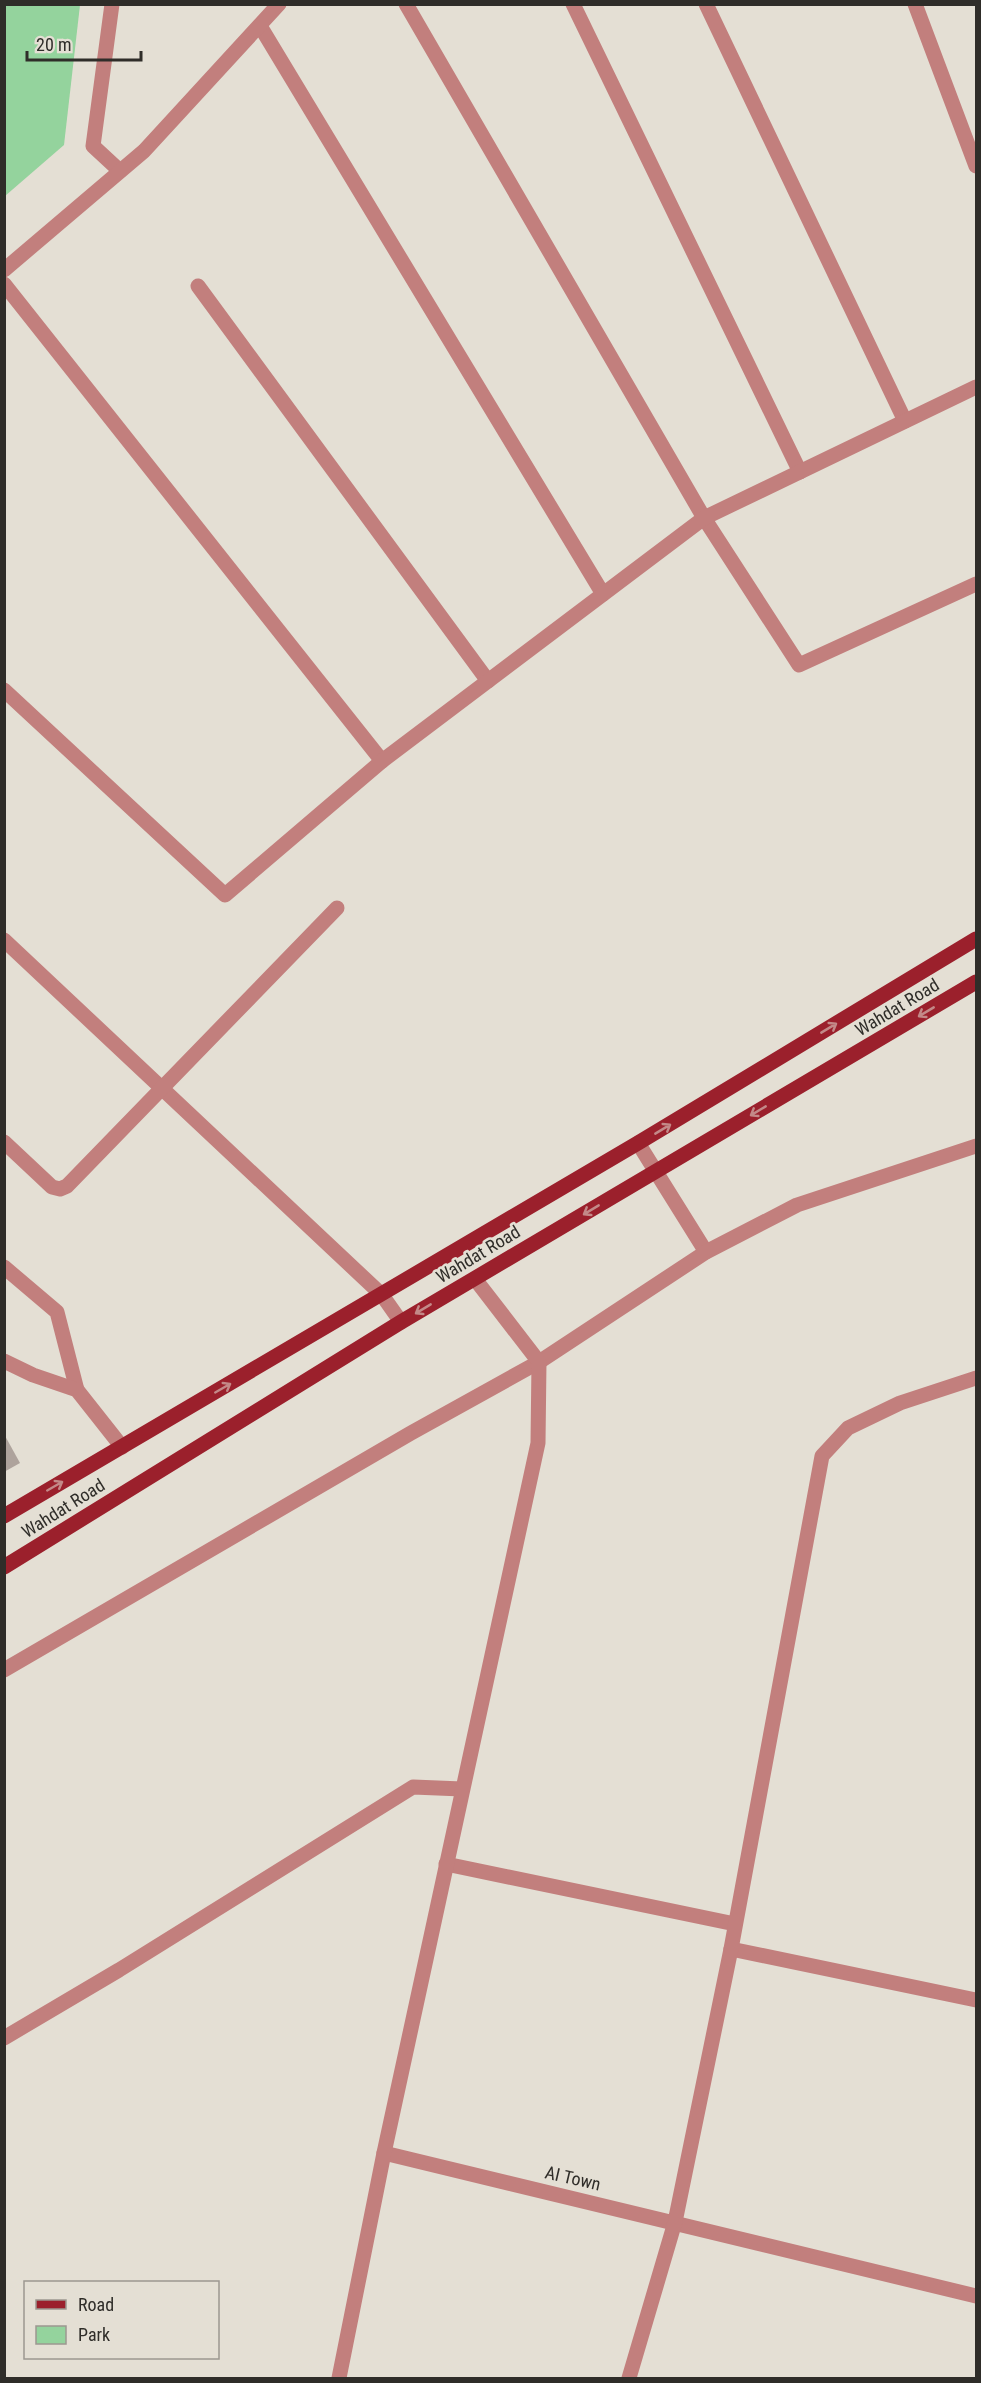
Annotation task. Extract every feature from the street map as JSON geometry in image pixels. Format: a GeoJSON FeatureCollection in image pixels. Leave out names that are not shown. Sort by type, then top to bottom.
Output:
{"type":"FeatureCollection","features":[{"type":"Feature","properties":{"kind":"main road","name":"Wahdat Road"},"geometry":{"type":"LineString","coordinates":[[4,1516],[382,1295],[976,939]]}},
{"type":"Feature","properties":{"kind":"main road","name":"Wahdat Road"},"geometry":{"type":"LineString","coordinates":[[4,1567],[401,1322],[976,982]]}},
{"type":"Feature","properties":{"kind":"street"},"geometry":{"type":"LineString","coordinates":[[112,4],[93,146],[120,171]]}},
{"type":"Feature","properties":{"kind":"street"},"geometry":{"type":"LineString","coordinates":[[4,270],[144,152],[279,4]]}},
{"type":"Feature","properties":{"kind":"street"},"geometry":{"type":"LineString","coordinates":[[406,4],[704,518],[799,665],[976,584]]}},
{"type":"Feature","properties":{"kind":"street"},"geometry":{"type":"LineString","coordinates":[[573,4],[800,472]]}},
{"type":"Feature","properties":{"kind":"street"},"geometry":{"type":"LineString","coordinates":[[706,4],[905,421]]}},
{"type":"Feature","properties":{"kind":"street"},"geometry":{"type":"LineString","coordinates":[[915,4],[976,166]]}},
{"type":"Feature","properties":{"kind":"street"},"geometry":{"type":"LineString","coordinates":[[260,26],[603,594]]}},
{"type":"Feature","properties":{"kind":"street"},"geometry":{"type":"LineString","coordinates":[[4,284],[382,761]]}},
{"type":"Feature","properties":{"kind":"street"},"geometry":{"type":"LineString","coordinates":[[198,286],[488,681]]}},
{"type":"Feature","properties":{"kind":"street"},"geometry":{"type":"LineString","coordinates":[[4,690],[225,895],[382,761],[704,518],[976,387]]}},
{"type":"Feature","properties":{"kind":"street"},"geometry":{"type":"LineString","coordinates":[[4,1142],[52,1187],[60,1189],[67,1186],[337,908]]}},
{"type":"Feature","properties":{"kind":"street"},"geometry":{"type":"LineString","coordinates":[[4,940],[382,1295],[401,1322]]}},
{"type":"Feature","properties":{"kind":"street"},"geometry":{"type":"LineString","coordinates":[[638,1143],[706,1252]]}},
{"type":"Feature","properties":{"kind":"street"},"geometry":{"type":"LineString","coordinates":[[4,1670],[411,1433],[539,1362],[706,1252],[797,1205],[976,1146]]}},
{"type":"Feature","properties":{"kind":"street"},"geometry":{"type":"LineString","coordinates":[[4,1268],[57,1312],[77,1390],[122,1447]]}},
{"type":"Feature","properties":{"kind":"street"},"geometry":{"type":"LineString","coordinates":[[339,2379],[384,2153],[538,1443],[539,1362],[475,1279]]}},
{"type":"Feature","properties":{"kind":"street"},"geometry":{"type":"LineString","coordinates":[[4,1361],[33,1375],[77,1390]]}},
{"type":"Feature","properties":{"kind":"street"},"geometry":{"type":"LineString","coordinates":[[629,2379],[675,2222],[731,1948],[822,1456],[848,1428],[900,1404],[976,1378]]}},
{"type":"Feature","properties":{"kind":"street"},"geometry":{"type":"LineString","coordinates":[[4,2038],[119,1970],[413,1787],[462,1790]]}},
{"type":"Feature","properties":{"kind":"street"},"geometry":{"type":"LineString","coordinates":[[446,1864],[735,1924]]}},
{"type":"Feature","properties":{"kind":"street"},"geometry":{"type":"LineString","coordinates":[[731,1948],[976,2000]]}},
{"type":"Feature","properties":{"kind":"street","name":"AI Town"},"geometry":{"type":"LineString","coordinates":[[384,2153],[976,2296]]}},
{"type":"Feature","properties":{"kind":"green space"},"geometry":{"type":"Polygon","coordinates":[[[5,4],[80,5],[64,145],[5,196],[5,4]]]}},
{"type":"Feature","properties":{"kind":"building"},"geometry":{"type":"Polygon","coordinates":[[[4,1434],[20,1463],[4,1472],[4,1434]]]}}]}
